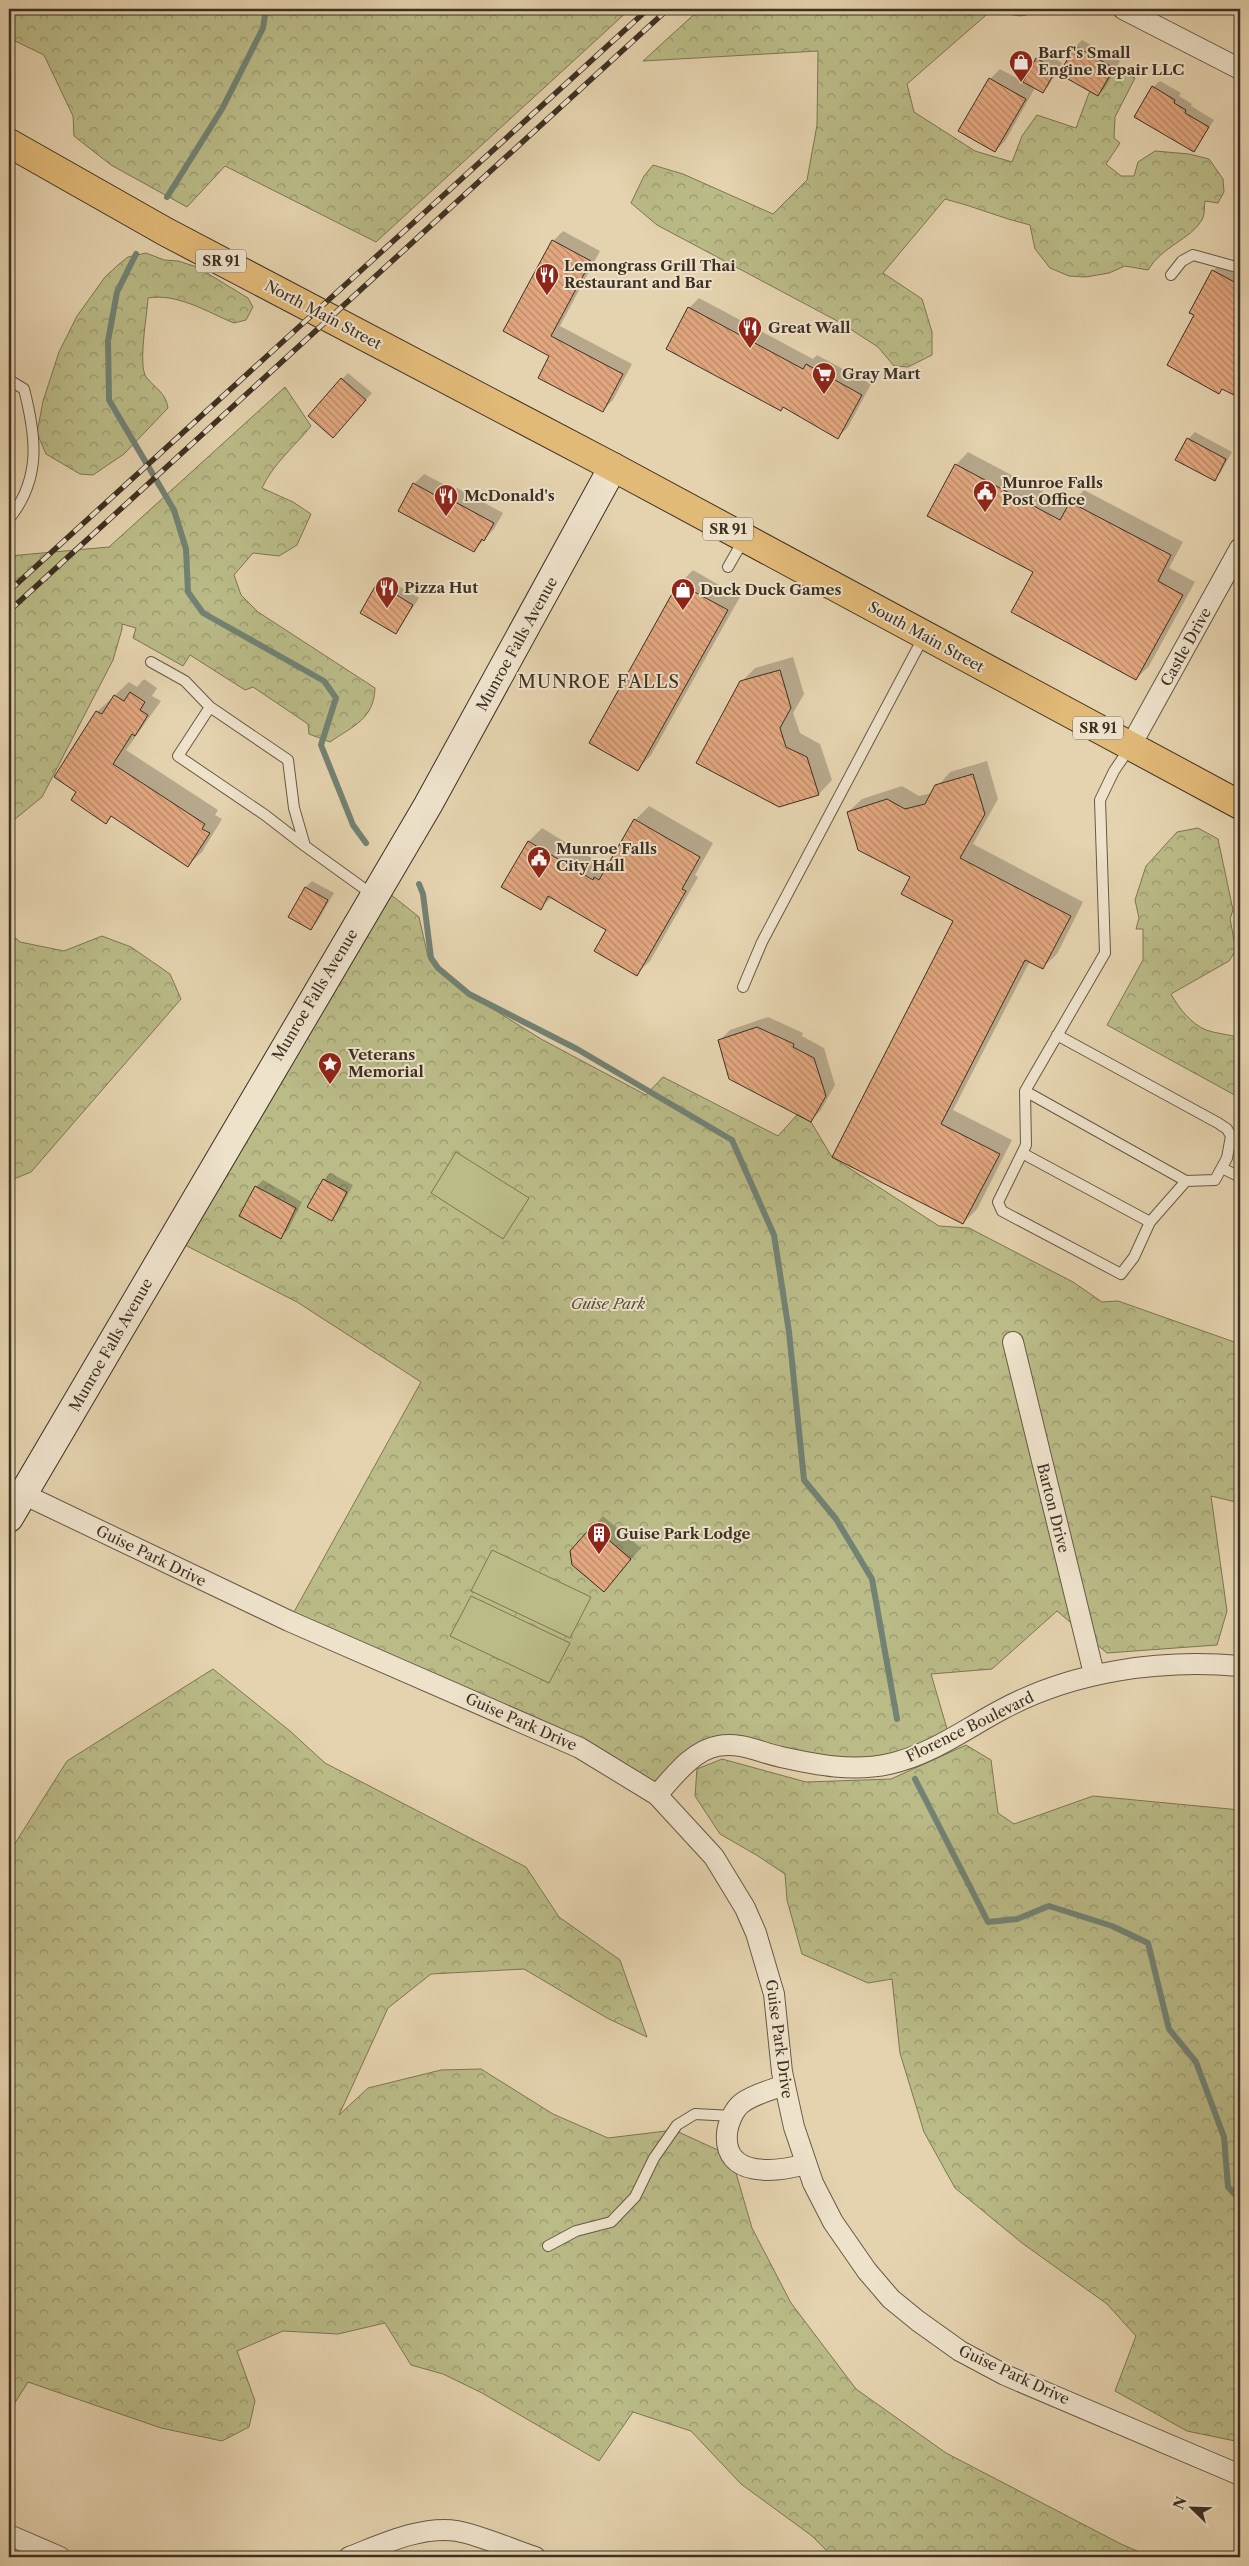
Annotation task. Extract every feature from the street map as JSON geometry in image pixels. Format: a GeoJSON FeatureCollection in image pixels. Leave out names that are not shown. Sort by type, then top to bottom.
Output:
{"type":"FeatureCollection","features":[{"type":"Feature","properties":{"kind":"main road","name":"North Main Street"},"geometry":{"type":"LineString","coordinates":[[9,143],[166,232],[613,467]]}},
{"type":"Feature","properties":{"kind":"main road","name":"South Main Street"},"geometry":{"type":"LineString","coordinates":[[613,467],[1240,804]]}},
{"type":"Feature","properties":{"kind":"street"},"geometry":{"type":"LineString","coordinates":[[1123,9],[1240,69]]}},
{"type":"Feature","properties":{"kind":"street","name":"Munroe Falls Avenue"},"geometry":{"type":"LineString","coordinates":[[9,1518],[495,685],[613,467]]}},
{"type":"Feature","properties":{"kind":"street","name":"Castle Drive"},"geometry":{"type":"LineString","coordinates":[[1131,745],[1240,548]]}},
{"type":"Feature","properties":{"kind":"street","name":"Barton Drive"},"geometry":{"type":"LineString","coordinates":[[1013,1342],[1094,1674]]}},
{"type":"Feature","properties":{"kind":"street","name":"Guise Park Drive"},"geometry":{"type":"LineString","coordinates":[[23,1494],[289,1621],[580,1748],[658,1795],[714,1857],[727,1875],[756,1933],[774,1994],[785,2085],[794,2127],[812,2183],[833,2222],[855,2255],[891,2299],[960,2351],[1006,2375],[1240,2475]]}},
{"type":"Feature","properties":{"kind":"street","name":"Florence Boulevard"},"geometry":{"type":"LineString","coordinates":[[658,1795],[689,1762],[718,1746],[747,1746],[779,1756],[829,1767],[866,1767],[887,1764],[929,1750],[1025,1699],[1094,1674],[1169,1666],[1240,1666]]}},
{"type":"Feature","properties":{"kind":"street"},"geometry":{"type":"LineString","coordinates":[[785,2085],[741,2103],[727,2130],[727,2144],[732,2156],[742,2165],[755,2169],[771,2170],[806,2164]]}},
{"type":"Feature","properties":{"kind":"street"},"geometry":{"type":"LineString","coordinates":[[349,2557],[386,2544],[439,2531],[457,2531],[535,2557]]}},
{"type":"Feature","properties":{"kind":"street"},"geometry":{"type":"LineString","coordinates":[[9,2535],[60,2557]]}},
{"type":"Feature","properties":{"kind":"lane"},"geometry":{"type":"LineString","coordinates":[[1171,275],[1182,261],[1193,255],[1240,268]]}},
{"type":"Feature","properties":{"kind":"lane"},"geometry":{"type":"LineString","coordinates":[[9,380],[24,389],[35,438],[35,458],[31,476],[9,519]]}},
{"type":"Feature","properties":{"kind":"lane"},"geometry":{"type":"LineString","coordinates":[[728,567],[744,538]]}},
{"type":"Feature","properties":{"kind":"lane"},"geometry":{"type":"LineString","coordinates":[[743,987],[762,942],[924,635]]}},
{"type":"Feature","properties":{"kind":"lane"},"geometry":{"type":"LineString","coordinates":[[151,662],[185,681],[210,706],[288,760],[294,808],[305,846]]}},
{"type":"Feature","properties":{"kind":"lane"},"geometry":{"type":"LineString","coordinates":[[210,706],[178,756],[265,814],[305,846],[374,895]]}},
{"type":"Feature","properties":{"kind":"lane"},"geometry":{"type":"LineString","coordinates":[[1131,745],[1114,771],[1100,800],[1105,952],[1025,1091],[1026,1145],[1005,1186],[998,1208],[1116,1274],[1124,1271],[1150,1222],[1186,1181]]}},
{"type":"Feature","properties":{"kind":"lane"},"geometry":{"type":"LineString","coordinates":[[1025,1091],[1186,1181],[1215,1180],[1222,1168],[1227,1158],[1231,1136],[1227,1129],[1057,1035]]}},
{"type":"Feature","properties":{"kind":"lane"},"geometry":{"type":"LineString","coordinates":[[1022,1153],[1150,1222]]}},
{"type":"Feature","properties":{"kind":"lane"},"geometry":{"type":"LineString","coordinates":[[1222,1168],[1240,1177]]}},
{"type":"Feature","properties":{"kind":"lane"},"geometry":{"type":"LineString","coordinates":[[548,2246],[576,2231],[611,2222],[635,2197],[654,2158],[678,2125],[695,2114],[733,2116]]}},
{"type":"Feature","properties":{"kind":"green space"},"geometry":{"type":"Polygon","coordinates":[[[9,9],[630,9],[376,242],[225,166],[187,207],[111,165],[74,136],[73,116],[44,55],[9,38],[9,9]]]}},
{"type":"Feature","properties":{"kind":"green space"},"geometry":{"type":"Polygon","coordinates":[[[700,9],[993,9],[907,84],[914,112],[975,151],[1012,162],[1022,136],[1037,115],[1076,128],[1089,93],[1117,71],[1135,78],[1115,117],[1114,138],[1120,143],[1106,164],[1121,176],[1134,176],[1138,162],[1155,151],[1189,154],[1209,159],[1223,179],[1224,192],[1218,203],[1205,201],[1203,218],[1197,227],[1161,255],[1148,270],[1125,266],[1109,273],[1086,277],[1069,276],[1050,268],[1035,249],[1030,225],[945,199],[883,273],[922,299],[932,332],[932,355],[908,367],[894,366],[878,347],[841,323],[657,225],[631,203],[644,176],[653,165],[683,174],[773,214],[807,180],[817,125],[818,51],[643,61],[700,9]]]}},
{"type":"Feature","properties":{"kind":"green space"},"geometry":{"type":"Polygon","coordinates":[[[994,9],[1034,9],[1030,13],[1021,16],[994,9]]]}},
{"type":"Feature","properties":{"kind":"green space"},"geometry":{"type":"Polygon","coordinates":[[[146,253],[164,260],[178,261],[197,267],[248,298],[253,307],[246,320],[234,323],[192,304],[170,298],[148,298],[143,351],[144,371],[146,377],[163,394],[168,408],[124,454],[93,475],[80,474],[46,454],[37,433],[43,401],[59,352],[77,316],[105,277],[118,265],[128,257],[146,253]]]}},
{"type":"Feature","properties":{"kind":"green space"},"geometry":{"type":"Polygon","coordinates":[[[285,387],[311,426],[278,463],[262,488],[293,502],[311,514],[297,545],[279,556],[253,553],[234,575],[241,595],[258,612],[375,688],[371,707],[361,721],[330,742],[309,734],[308,724],[253,687],[245,690],[190,655],[183,666],[133,638],[136,628],[122,624],[113,660],[42,797],[9,824],[9,556],[109,547],[285,387]]]}},
{"type":"Feature","properties":{"kind":"green space"},"geometry":{"type":"Polygon","coordinates":[[[1198,828],[1218,839],[1233,910],[1230,919],[1236,950],[1229,961],[1171,994],[1177,1004],[1195,1024],[1206,1030],[1240,1038],[1240,1098],[1107,1025],[1143,960],[1143,929],[1136,929],[1139,918],[1135,900],[1146,866],[1177,832],[1198,828]]]}},
{"type":"Feature","properties":{"kind":"green space","name":"Guise Park"},"geometry":{"type":"Polygon","coordinates":[[[380,886],[419,917],[428,957],[469,994],[541,1039],[646,1095],[663,1077],[778,1136],[797,1115],[811,1122],[832,1157],[939,1226],[969,1228],[1073,1282],[1102,1302],[1118,1301],[1240,1344],[1240,1503],[1211,1496],[1227,1611],[1217,1645],[1107,1653],[1057,1611],[992,1669],[931,1674],[950,1739],[887,1764],[718,1746],[657,1795],[289,1621],[421,1382],[297,1302],[181,1243],[380,886]]]}},
{"type":"Feature","properties":{"kind":"green space"},"geometry":{"type":"Polygon","coordinates":[[[9,932],[20,942],[64,951],[102,936],[131,947],[170,974],[181,999],[31,1172],[9,1181],[9,932]]]}},
{"type":"Feature","properties":{"kind":"green space"},"geometry":{"type":"Polygon","coordinates":[[[456,1152],[529,1198],[503,1239],[431,1193],[456,1152]]]}},
{"type":"Feature","properties":{"kind":"green space"},"geometry":{"type":"Polygon","coordinates":[[[492,1550],[591,1597],[570,1638],[471,1591],[492,1550]]]}},
{"type":"Feature","properties":{"kind":"green space"},"geometry":{"type":"Polygon","coordinates":[[[471,1596],[570,1643],[549,1683],[450,1636],[471,1596]]]}},
{"type":"Feature","properties":{"kind":"green space"},"geometry":{"type":"Polygon","coordinates":[[[213,1669],[290,1731],[325,1763],[526,1867],[559,1917],[620,1960],[647,2037],[607,2018],[524,1969],[431,1974],[388,2008],[339,2115],[368,2088],[441,2070],[481,2069],[553,2114],[608,2138],[674,2130],[731,2156],[752,2228],[791,2303],[856,2389],[946,2453],[1121,2544],[1151,2557],[833,2557],[812,2536],[741,2484],[691,2431],[633,2412],[599,2461],[482,2393],[443,2374],[411,2365],[385,2323],[338,2334],[283,2331],[237,2351],[255,2401],[249,2427],[222,2441],[161,2428],[28,2382],[9,2412],[9,1853],[67,1761],[213,1669]]]}},
{"type":"Feature","properties":{"kind":"green space"},"geometry":{"type":"Polygon","coordinates":[[[966,1745],[991,1760],[998,1813],[1014,1824],[1093,1796],[1240,1810],[1240,2442],[1187,2431],[1115,2391],[1136,2336],[1107,2304],[1022,2243],[955,2188],[924,2132],[900,2053],[892,1979],[868,1983],[802,1954],[787,1900],[785,1874],[720,1834],[695,1796],[697,1769],[722,1759],[806,1782],[891,1779],[966,1745]]]}},
{"type":"Feature","properties":{"kind":"building"},"geometry":{"type":"Polygon","coordinates":[[[1075,46],[1114,68],[1098,96],[1059,74],[1075,46]]]}},
{"type":"Feature","properties":{"kind":"building"},"geometry":{"type":"Polygon","coordinates":[[[1036,58],[1056,70],[1043,93],[1023,82],[1036,58]]]}},
{"type":"Feature","properties":{"kind":"building"},"geometry":{"type":"Polygon","coordinates":[[[989,78],[1026,99],[995,152],[958,131],[989,78]]]}},
{"type":"Feature","properties":{"kind":"building"},"geometry":{"type":"Polygon","coordinates":[[[1152,86],[1175,100],[1174,103],[1186,110],[1185,113],[1209,127],[1194,152],[1134,117],[1152,86]]]}},
{"type":"Feature","properties":{"kind":"building"},"geometry":{"type":"Polygon","coordinates":[[[552,240],[591,261],[551,336],[623,374],[603,412],[538,378],[549,356],[503,331],[552,240]]]}},
{"type":"Feature","properties":{"kind":"building"},"geometry":{"type":"Polygon","coordinates":[[[1212,270],[1240,285],[1240,398],[1222,389],[1219,394],[1167,365],[1194,315],[1189,313],[1212,270]]]}},
{"type":"Feature","properties":{"kind":"building"},"geometry":{"type":"Polygon","coordinates":[[[688,307],[803,369],[806,364],[862,395],[838,439],[783,407],[781,411],[666,349],[688,307]]]}},
{"type":"Feature","properties":{"kind":"building"},"geometry":{"type":"Polygon","coordinates":[[[341,378],[366,400],[333,438],[308,416],[341,378]]]}},
{"type":"Feature","properties":{"kind":"building"},"geometry":{"type":"Polygon","coordinates":[[[1187,438],[1226,459],[1215,481],[1175,460],[1187,438]]]}},
{"type":"Feature","properties":{"kind":"building"},"geometry":{"type":"Polygon","coordinates":[[[955,464],[1060,520],[1070,502],[1171,555],[1158,581],[1183,595],[1136,680],[1011,612],[1033,572],[927,516],[955,464]]]}},
{"type":"Feature","properties":{"kind":"building","name":"McDonald's"},"geometry":{"type":"Polygon","coordinates":[[[413,483],[444,500],[446,497],[494,523],[484,541],[482,539],[474,552],[398,511],[413,483]]]}},
{"type":"Feature","properties":{"kind":"building","name":"Pizza Hut"},"geometry":{"type":"Polygon","coordinates":[[[377,583],[413,605],[396,634],[360,613],[377,583]]]}},
{"type":"Feature","properties":{"kind":"building"},"geometry":{"type":"Polygon","coordinates":[[[678,583],[728,610],[638,771],[589,743],[678,583]]]}},
{"type":"Feature","properties":{"kind":"building"},"geometry":{"type":"Polygon","coordinates":[[[780,670],[791,708],[780,728],[786,747],[807,757],[819,795],[779,807],[696,763],[740,681],[780,670]]]}},
{"type":"Feature","properties":{"kind":"building"},"geometry":{"type":"Polygon","coordinates":[[[130,692],[145,702],[140,710],[148,715],[135,736],[132,734],[113,764],[205,824],[202,829],[210,833],[188,867],[111,816],[106,824],[71,800],[76,792],[54,777],[96,711],[102,714],[114,695],[124,701],[130,692]]]}},
{"type":"Feature","properties":{"kind":"building"},"geometry":{"type":"Polygon","coordinates":[[[973,774],[985,814],[960,858],[1071,916],[1043,969],[1025,960],[941,1124],[1000,1154],[963,1224],[832,1157],[953,921],[901,894],[910,877],[858,850],[847,812],[887,799],[905,809],[925,804],[935,785],[973,774]]]}},
{"type":"Feature","properties":{"kind":"building"},"geometry":{"type":"Polygon","coordinates":[[[634,819],[700,857],[682,889],[686,891],[637,976],[594,951],[606,930],[548,896],[541,910],[501,887],[528,841],[593,880],[594,877],[599,880],[634,819]]]}},
{"type":"Feature","properties":{"kind":"building"},"geometry":{"type":"Polygon","coordinates":[[[305,887],[328,900],[311,930],[288,917],[305,887]]]}},
{"type":"Feature","properties":{"kind":"building"},"geometry":{"type":"Polygon","coordinates":[[[757,1027],[794,1044],[793,1047],[814,1058],[826,1096],[811,1122],[729,1079],[718,1040],[757,1027]]]}},
{"type":"Feature","properties":{"kind":"building"},"geometry":{"type":"Polygon","coordinates":[[[323,1179],[347,1192],[332,1221],[307,1207],[323,1179]]]}},
{"type":"Feature","properties":{"kind":"building"},"geometry":{"type":"Polygon","coordinates":[[[255,1186],[296,1208],[281,1239],[239,1216],[255,1186]]]}},
{"type":"Feature","properties":{"kind":"building","name":"Guise Park Lodge"},"geometry":{"type":"Polygon","coordinates":[[[592,1526],[631,1559],[604,1592],[572,1565],[570,1551],[592,1526]]]}},
{"type":"Feature","properties":{"kind":"waterway"},"geometry":{"type":"LineString","coordinates":[[167,197],[222,109],[263,28],[266,9]]}},
{"type":"Feature","properties":{"kind":"waterway"},"geometry":{"type":"LineString","coordinates":[[136,254],[117,292],[108,341],[109,400],[174,510],[186,549],[188,592],[203,613],[324,681],[336,698],[321,745],[353,825],[366,843]]}},
{"type":"Feature","properties":{"kind":"waterway"},"geometry":{"type":"LineString","coordinates":[[419,884],[423,894],[431,958],[438,968],[469,994],[577,1049],[732,1140],[774,1235],[789,1332],[804,1480],[836,1519],[872,1579],[897,1719]]}},
{"type":"Feature","properties":{"kind":"waterway"},"geometry":{"type":"LineString","coordinates":[[915,1779],[988,1922],[1017,1919],[1049,1906],[1112,1926],[1148,1943],[1169,2029],[1196,2062],[1224,2137],[1228,2187],[1240,2200]]}},
{"type":"Feature","properties":{"kind":"railway"},"geometry":{"type":"LineString","coordinates":[[9,591],[648,9]]}},
{"type":"Feature","properties":{"kind":"railway"},"geometry":{"type":"LineString","coordinates":[[9,611],[668,9]]}},
{"type":"Feature","properties":{"kind":"place","name":"Barf's Small Engine Repair LLC"},"geometry":{"type":"Point","coordinates":[1021,83]}},
{"type":"Feature","properties":{"kind":"place","name":"Lemongrass Grill Thai Restaurant and Bar"},"geometry":{"type":"Point","coordinates":[547,296]}},
{"type":"Feature","properties":{"kind":"place","name":"Great Wall"},"geometry":{"type":"Point","coordinates":[750,349]}},
{"type":"Feature","properties":{"kind":"place","name":"Gray Mart"},"geometry":{"type":"Point","coordinates":[824,395]}},
{"type":"Feature","properties":{"kind":"place","name":"Munroe Falls Post Office"},"geometry":{"type":"Point","coordinates":[985,513]}},
{"type":"Feature","properties":{"kind":"place","name":"McDonald's"},"geometry":{"type":"Point","coordinates":[446,517]}},
{"type":"Feature","properties":{"kind":"place","name":"Pizza Hut"},"geometry":{"type":"Point","coordinates":[387,609]}},
{"type":"Feature","properties":{"kind":"place","name":"Duck Duck Games"},"geometry":{"type":"Point","coordinates":[683,611]}},
{"type":"Feature","properties":{"kind":"place","name":"Munroe Falls City Hall"},"geometry":{"type":"Point","coordinates":[539,879]}},
{"type":"Feature","properties":{"kind":"place","name":"Veterans Memorial"},"geometry":{"type":"Point","coordinates":[330,1085]}},
{"type":"Feature","properties":{"kind":"place","name":"Guise Park Lodge"},"geometry":{"type":"Point","coordinates":[599,1555]}},
{"type":"Feature","properties":{"kind":"district","name":"MUNROE FALLS"},"geometry":{"type":"Point","coordinates":[599,682]}}]}
